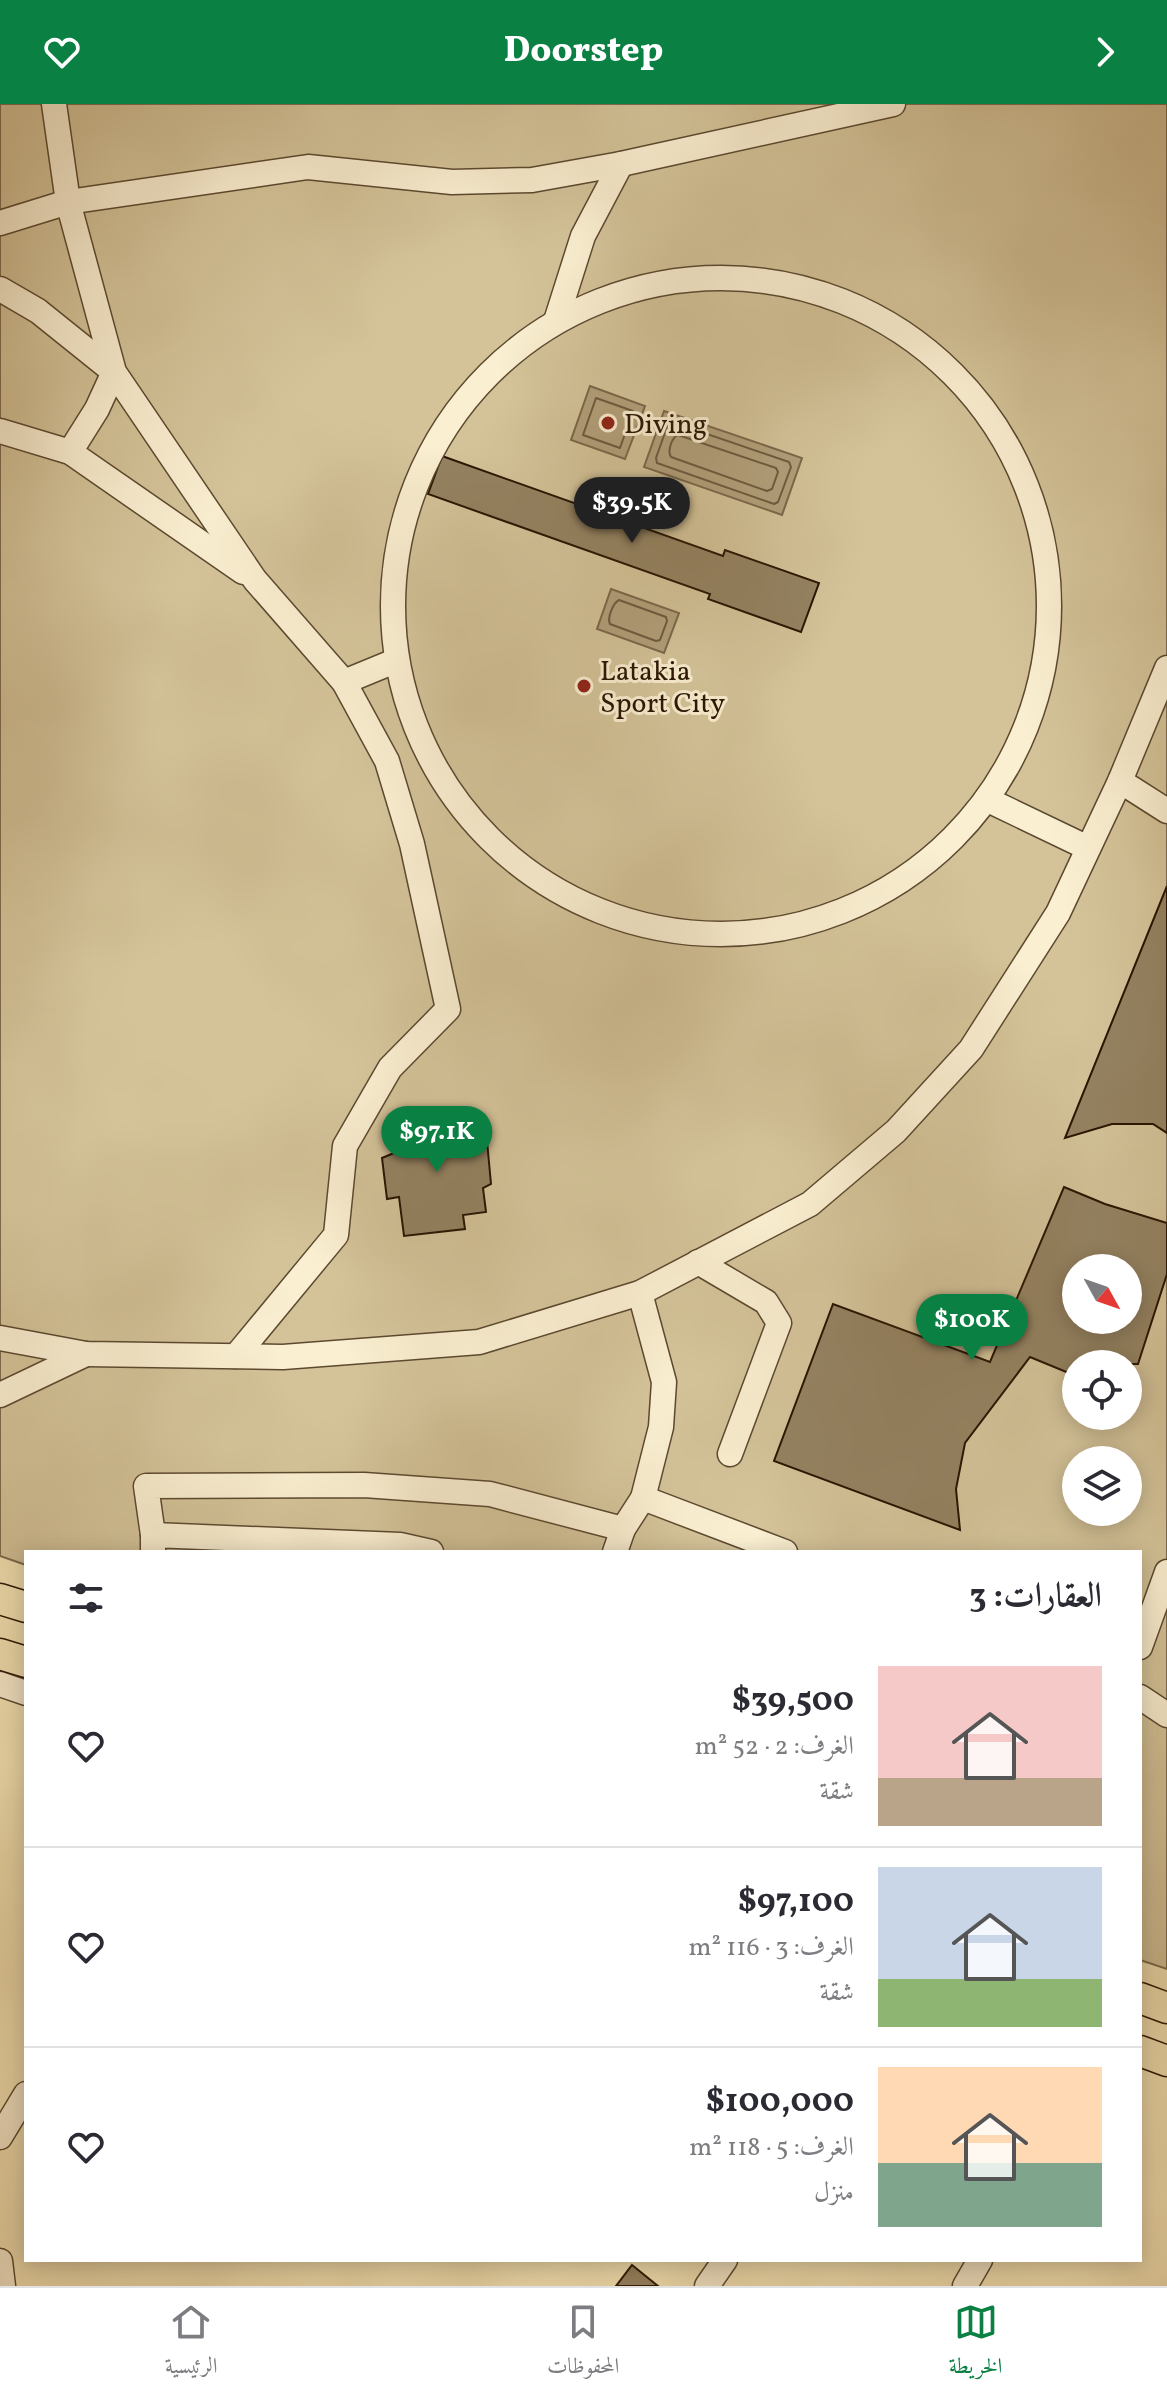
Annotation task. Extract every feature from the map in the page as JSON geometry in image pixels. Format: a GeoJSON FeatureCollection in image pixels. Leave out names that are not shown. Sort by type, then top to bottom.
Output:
{"type":"FeatureCollection","features":[{"type":"Feature","properties":{"kind":"main road"},"geometry":{"type":"LineString","coordinates":[[0,1599],[24,1606]]}},
{"type":"Feature","properties":{"kind":"main road"},"geometry":{"type":"LineString","coordinates":[[0,1654],[24,1661]]}},
{"type":"Feature","properties":{"kind":"main road"},"geometry":{"type":"LineString","coordinates":[[1142,1999],[1167,2008]]}},
{"type":"Feature","properties":{"kind":"main road"},"geometry":{"type":"LineString","coordinates":[[1142,2052],[1167,2061]]}},
{"type":"Feature","properties":{"kind":"street"},"geometry":{"type":"LineString","coordinates":[[54,104],[68,202],[114,372],[97,409],[70,452]]}},
{"type":"Feature","properties":{"kind":"street"},"geometry":{"type":"LineString","coordinates":[[0,223],[68,202],[308,167],[452,182],[532,180],[621,164],[893,104]]}},
{"type":"Feature","properties":{"kind":"street"},"geometry":{"type":"LineString","coordinates":[[556,321],[583,236],[621,164]]}},
{"type":"Feature","properties":{"kind":"street"},"geometry":{"type":"LineString","coordinates":[[699,277],[774,281],[828,294],[880,317],[954,372],[1010,447],[1043,533],[1050,626],[1031,717],[988,800],[953,840],[913,874],[843,913],[767,933],[665,932],[569,900],[487,841],[428,759],[408,711],[395,661],[392,582],[408,503],[442,431],[493,369],[556,321],[625,291],[699,277]]}},
{"type":"Feature","properties":{"kind":"street"},"geometry":{"type":"LineString","coordinates":[[0,289],[38,311],[114,372],[255,580],[344,682],[387,761],[412,844],[448,1009],[390,1068],[345,1146],[336,1235],[236,1356]]}},
{"type":"Feature","properties":{"kind":"street"},"geometry":{"type":"LineString","coordinates":[[0,431],[70,452],[255,580]]}},
{"type":"Feature","properties":{"kind":"street"},"geometry":{"type":"LineString","coordinates":[[344,682],[395,661]]}},
{"type":"Feature","properties":{"kind":"street"},"geometry":{"type":"LineString","coordinates":[[0,1338],[86,1354],[283,1357],[479,1342],[640,1293],[810,1204],[896,1131],[971,1049],[1058,913],[1162,695],[1167,668]]}},
{"type":"Feature","properties":{"kind":"street"},"geometry":{"type":"LineString","coordinates":[[391,775],[428,759]]}},
{"type":"Feature","properties":{"kind":"street"},"geometry":{"type":"LineString","coordinates":[[1120,781],[1167,811]]}},
{"type":"Feature","properties":{"kind":"street"},"geometry":{"type":"LineString","coordinates":[[988,800],[1088,848]]}},
{"type":"Feature","properties":{"kind":"street"},"geometry":{"type":"LineString","coordinates":[[698,1262],[766,1302],[779,1323],[730,1454]]}},
{"type":"Feature","properties":{"kind":"street"},"geometry":{"type":"LineString","coordinates":[[616,1550],[623,1529],[643,1498],[661,1427],[664,1382],[640,1293]]}},
{"type":"Feature","properties":{"kind":"street"},"geometry":{"type":"LineString","coordinates":[[0,1395],[86,1354]]}},
{"type":"Feature","properties":{"kind":"street"},"geometry":{"type":"LineString","coordinates":[[422,1550],[400,1545],[153,1544],[146,1486],[364,1485],[490,1494],[623,1529]]}},
{"type":"Feature","properties":{"kind":"street"},"geometry":{"type":"LineString","coordinates":[[643,1498],[780,1550]]}},
{"type":"Feature","properties":{"kind":"street"},"geometry":{"type":"LineString","coordinates":[[1142,1641],[1167,1572]]}},
{"type":"Feature","properties":{"kind":"street"},"geometry":{"type":"LineString","coordinates":[[0,1684],[24,1692]]}},
{"type":"Feature","properties":{"kind":"street"},"geometry":{"type":"LineString","coordinates":[[1142,1699],[1167,1715]]}},
{"type":"Feature","properties":{"kind":"street"},"geometry":{"type":"LineString","coordinates":[[1142,1998],[1167,1995]]}},
{"type":"Feature","properties":{"kind":"street"},"geometry":{"type":"LineString","coordinates":[[0,2137],[24,2097]]}},
{"type":"Feature","properties":{"kind":"street"},"geometry":{"type":"LineString","coordinates":[[0,2261],[3,2286]]}},
{"type":"Feature","properties":{"kind":"street"},"geometry":{"type":"LineString","coordinates":[[707,2286],[724,2262]]}},
{"type":"Feature","properties":{"kind":"street"},"geometry":{"type":"LineString","coordinates":[[965,2286],[979,2262]]}},
{"type":"Feature","properties":{"kind":"shaded area","name":"Latakia Sport City"},"geometry":{"type":"Polygon","coordinates":[[[0,104],[1167,104],[1167,1969],[1142,1961],[1142,1550],[24,1550],[24,1564],[0,1556],[0,104]]]}},
{"type":"Feature","properties":{"kind":"water","name":"Diving"},"geometry":{"type":"Polygon","coordinates":[[[590,386],[645,406],[625,459],[571,440],[590,386]]]}},
{"type":"Feature","properties":{"kind":"water"},"geometry":{"type":"Polygon","coordinates":[[[664,411],[802,458],[782,515],[644,467],[664,411]]]}},
{"type":"Feature","properties":{"kind":"water"},"geometry":{"type":"Polygon","coordinates":[[[611,589],[679,613],[664,653],[597,629],[611,589]]]}},
{"type":"Feature","properties":{"kind":"building"},"geometry":{"type":"Polygon","coordinates":[[[442,456],[723,556],[725,550],[819,583],[801,632],[708,599],[710,594],[428,494],[442,456]]]}},
{"type":"Feature","properties":{"kind":"building"},"geometry":{"type":"Polygon","coordinates":[[[1167,886],[1167,1133],[1153,1124],[1112,1124],[1065,1138],[1167,886]]]}},
{"type":"Feature","properties":{"kind":"building"},"geometry":{"type":"Polygon","coordinates":[[[467,1112],[469,1142],[487,1141],[491,1184],[483,1188],[486,1212],[463,1215],[465,1229],[404,1236],[399,1197],[387,1199],[382,1158],[394,1153],[392,1134],[410,1133],[409,1117],[467,1112]]]}},
{"type":"Feature","properties":{"kind":"building"},"geometry":{"type":"Polygon","coordinates":[[[1064,1187],[1105,1204],[1167,1223],[1167,1274],[1142,1352],[1062,1350],[1062,1370],[1030,1357],[965,1443],[956,1489],[960,1530],[774,1461],[833,1304],[990,1362],[1064,1187]]]}},
{"type":"Feature","properties":{"kind":"building"},"geometry":{"type":"Polygon","coordinates":[[[632,2265],[658,2286],[616,2286],[632,2265]]]}},
{"type":"Feature","properties":{"kind":"place","name":"Diving"},"geometry":{"type":"Point","coordinates":[608,423]}},
{"type":"Feature","properties":{"kind":"place","name":"Latakia Sport City"},"geometry":{"type":"Point","coordinates":[584,686]}}]}
